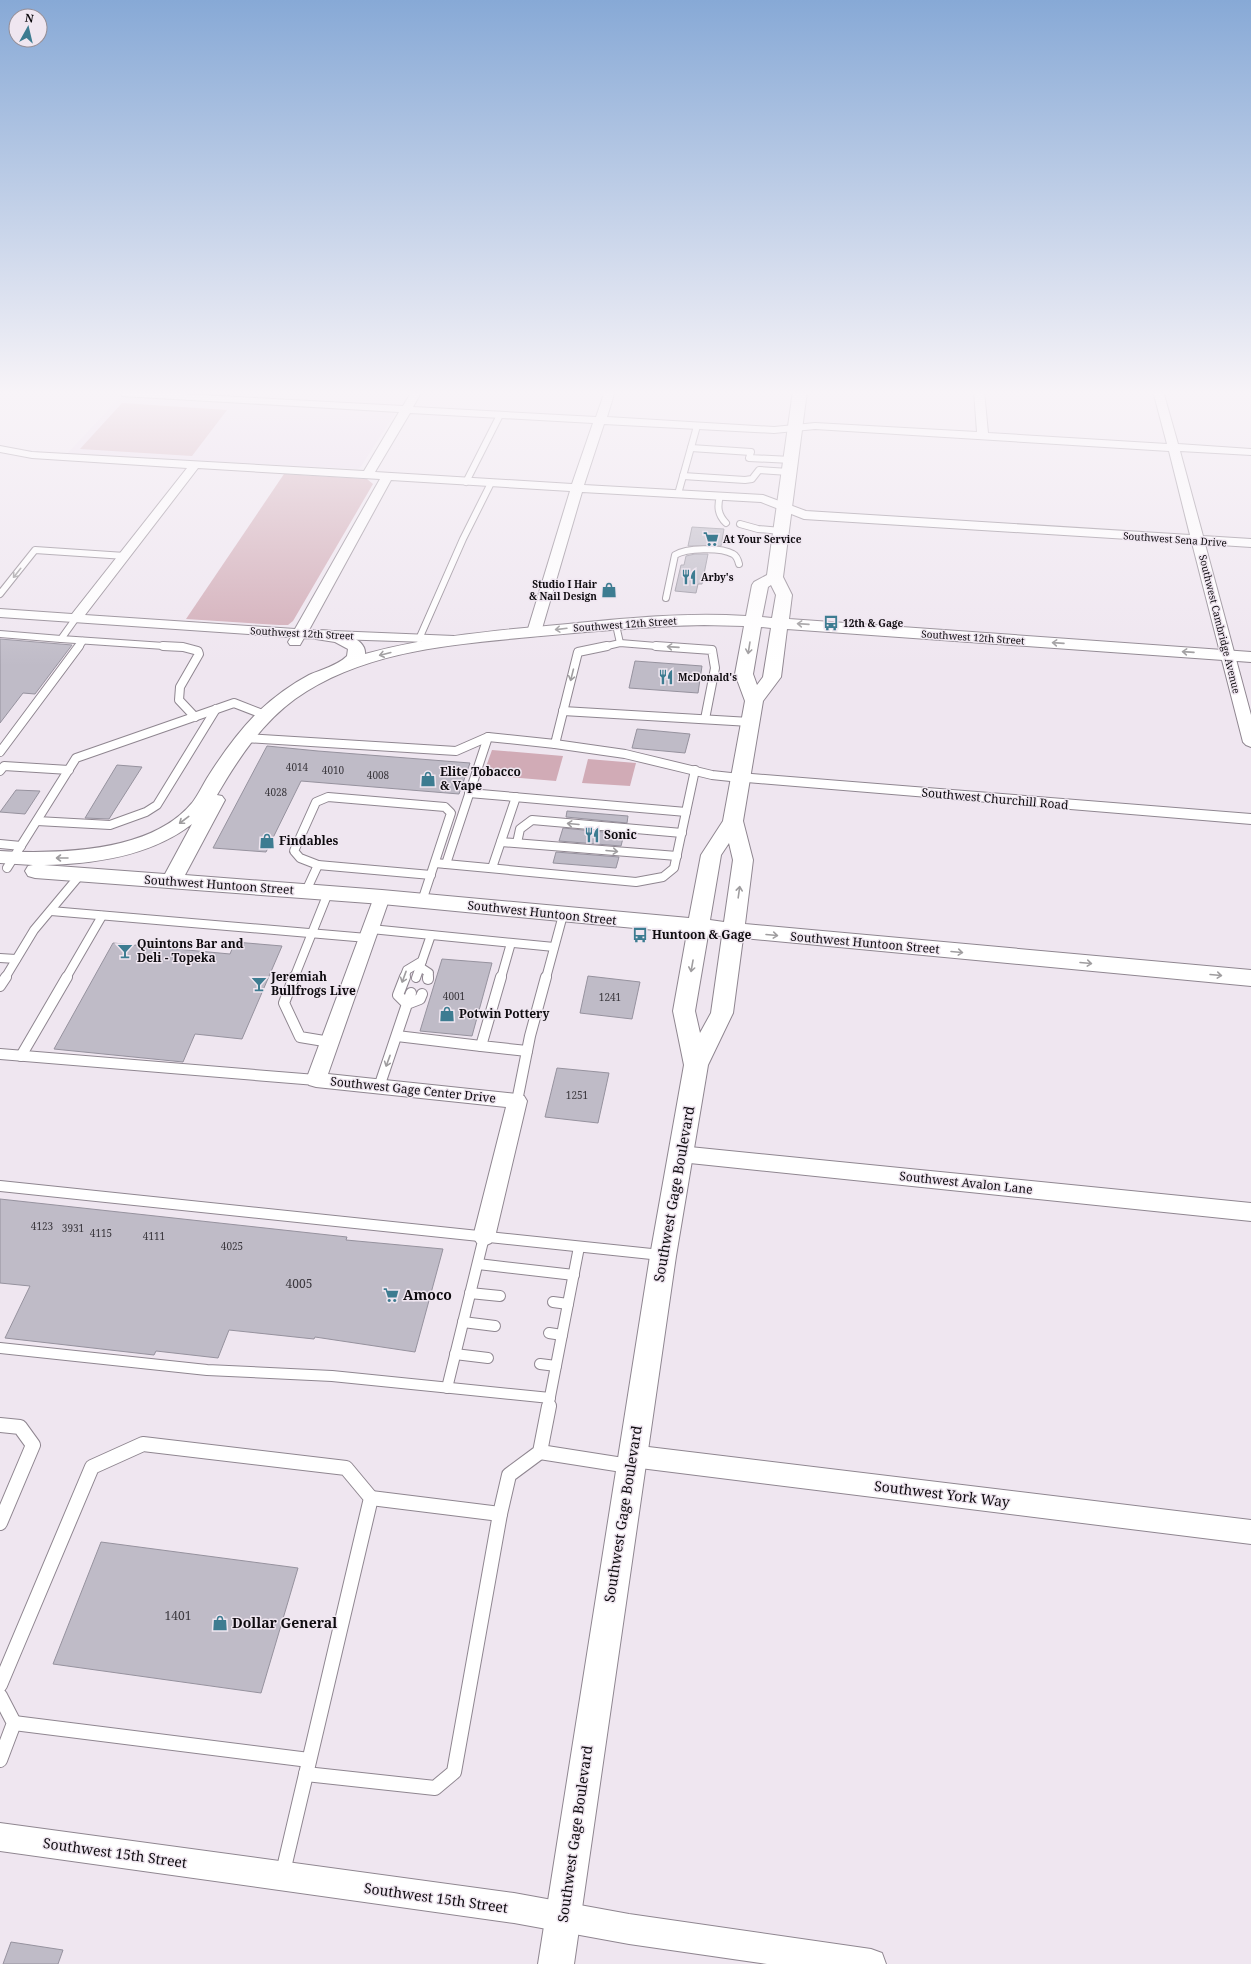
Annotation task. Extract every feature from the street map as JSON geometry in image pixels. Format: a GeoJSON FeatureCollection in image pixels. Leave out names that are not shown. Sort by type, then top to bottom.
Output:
{"type":"FeatureCollection","features":[{"type":"Feature","properties":{"kind":"main road"},"geometry":{"type":"LineString","coordinates":[[754,701],[744,674],[760,585],[775,577],[788,483]]}},
{"type":"Feature","properties":{"kind":"main road","name":"Southwest Gage Boulevard"},"geometry":{"type":"LineString","coordinates":[[696,1065],[684,1011],[711,855],[733,820],[754,701],[772,677],[784,595],[775,577]]}},
{"type":"Feature","properties":{"kind":"main road","name":"Southwest 12th Street"},"geometry":{"type":"LineString","coordinates":[[465,640],[534,632],[705,619],[780,622],[1251,657]]}},
{"type":"Feature","properties":{"kind":"main road"},"geometry":{"type":"LineString","coordinates":[[322,635],[340,638],[356,646],[357,651],[355,657],[342,668]]}},
{"type":"Feature","properties":{"kind":"main road"},"geometry":{"type":"LineString","coordinates":[[7,857],[78,858],[110,853],[142,843],[171,829],[187,818],[200,805],[221,771],[254,725],[296,690],[318,678],[342,668],[402,650],[465,640]]}},
{"type":"Feature","properties":{"kind":"main road"},"geometry":{"type":"LineString","coordinates":[[172,880],[230,771],[243,741]]}},
{"type":"Feature","properties":{"kind":"main road","name":"Southwest Gage Boulevard"},"geometry":{"type":"LineString","coordinates":[[556,1964],[631,1461],[680,1154],[696,1065],[722,1013],[743,860],[733,820]]}},
{"type":"Feature","properties":{"kind":"main road","name":"Southwest Huntoon Street"},"geometry":{"type":"LineString","coordinates":[[7,857],[80,875],[172,880],[306,891],[1251,978]]}},
{"type":"Feature","properties":{"kind":"street"},"geometry":{"type":"LineString","coordinates":[[76,618],[181,483]]}},
{"type":"Feature","properties":{"kind":"street"},"geometry":{"type":"LineString","coordinates":[[296,639],[384,483]]}},
{"type":"Feature","properties":{"kind":"street","name":"Southwest Sena Drive"},"geometry":{"type":"LineString","coordinates":[[482,483],[763,499],[804,515],[1251,544]]}},
{"type":"Feature","properties":{"kind":"street"},"geometry":{"type":"LineString","coordinates":[[534,632],[579,483]]}},
{"type":"Feature","properties":{"kind":"street","name":"Southwest Cambridge Avenue"},"geometry":{"type":"LineString","coordinates":[[1184,483],[1227,655],[1251,742]]}},
{"type":"Feature","properties":{"kind":"street","name":"Southwest 12th Street"},"geometry":{"type":"LineString","coordinates":[[0,613],[76,618],[296,639],[322,635],[465,640]]}},
{"type":"Feature","properties":{"kind":"street","name":"Southwest Churchill Road"},"geometry":{"type":"LineString","coordinates":[[740,778],[1251,819]]}},
{"type":"Feature","properties":{"kind":"street","name":"Southwest Gage Center Drive"},"geometry":{"type":"LineString","coordinates":[[382,898],[316,1080],[517,1101]]}},
{"type":"Feature","properties":{"kind":"street"},"geometry":{"type":"LineString","coordinates":[[484,1237],[517,1101]]}},
{"type":"Feature","properties":{"kind":"street","name":"Southwest Avalon Lane"},"geometry":{"type":"LineString","coordinates":[[680,1154],[1251,1212]]}},
{"type":"Feature","properties":{"kind":"street","name":"Southwest York Way"},"geometry":{"type":"LineString","coordinates":[[631,1461],[1251,1532]]}},
{"type":"Feature","properties":{"kind":"street","name":"Southwest 15th Street"},"geometry":{"type":"LineString","coordinates":[[0,1837],[514,1908],[637,1930],[871,1964]]}},
{"type":"Feature","properties":{"kind":"lane"},"geometry":{"type":"LineString","coordinates":[[419,639],[463,539],[490,483]]}},
{"type":"Feature","properties":{"kind":"lane"},"geometry":{"type":"LineString","coordinates":[[678,494],[681,483]]}},
{"type":"Feature","properties":{"kind":"lane"},"geometry":{"type":"LineString","coordinates":[[720,496],[718,505],[720,516],[726,523]]}},
{"type":"Feature","properties":{"kind":"lane"},"geometry":{"type":"LineString","coordinates":[[740,524],[758,529],[781,531]]}},
{"type":"Feature","properties":{"kind":"lane"},"geometry":{"type":"LineString","coordinates":[[0,594],[34,553],[40,549],[125,556]]}},
{"type":"Feature","properties":{"kind":"lane"},"geometry":{"type":"LineString","coordinates":[[666,598],[675,555],[678,551],[687,549],[732,553],[737,557],[739,564]]}},
{"type":"Feature","properties":{"kind":"lane"},"geometry":{"type":"LineString","coordinates":[[61,639],[76,618]]}},
{"type":"Feature","properties":{"kind":"lane"},"geometry":{"type":"LineString","coordinates":[[616,625],[620,643]]}},
{"type":"Feature","properties":{"kind":"lane"},"geometry":{"type":"LineString","coordinates":[[0,634],[183,647],[198,651],[199,654],[180,687],[179,700],[195,717]]}},
{"type":"Feature","properties":{"kind":"lane"},"geometry":{"type":"LineString","coordinates":[[0,752],[83,640]]}},
{"type":"Feature","properties":{"kind":"lane"},"geometry":{"type":"LineString","coordinates":[[555,744],[578,652],[620,643],[712,650],[715,668],[705,718]]}},
{"type":"Feature","properties":{"kind":"lane"},"geometry":{"type":"LineString","coordinates":[[7,857],[37,821],[76,758],[234,703],[265,715]]}},
{"type":"Feature","properties":{"kind":"lane"},"geometry":{"type":"LineString","coordinates":[[37,821],[110,825],[146,812],[157,805],[216,709]]}},
{"type":"Feature","properties":{"kind":"lane"},"geometry":{"type":"LineString","coordinates":[[563,711],[705,718],[750,722]]}},
{"type":"Feature","properties":{"kind":"lane"},"geometry":{"type":"LineString","coordinates":[[446,864],[488,737]]}},
{"type":"Feature","properties":{"kind":"lane"},"geometry":{"type":"LineString","coordinates":[[243,741],[456,751],[488,737],[555,744],[625,754],[712,775],[740,778]]}},
{"type":"Feature","properties":{"kind":"lane"},"geometry":{"type":"LineString","coordinates":[[1,767],[69,770]]}},
{"type":"Feature","properties":{"kind":"lane"},"geometry":{"type":"LineString","coordinates":[[435,863],[636,882],[663,877],[674,868],[695,770]]}},
{"type":"Feature","properties":{"kind":"lane"},"geometry":{"type":"LineString","coordinates":[[469,793],[686,812]]}},
{"type":"Feature","properties":{"kind":"lane"},"geometry":{"type":"LineString","coordinates":[[422,902],[431,875],[435,863],[451,813],[445,807],[328,797],[316,802],[294,851],[300,858],[318,865],[431,875]]}},
{"type":"Feature","properties":{"kind":"lane"},"geometry":{"type":"LineString","coordinates":[[492,868],[516,797]]}},
{"type":"Feature","properties":{"kind":"lane"},"geometry":{"type":"LineString","coordinates":[[517,843],[520,827],[524,823],[532,820],[682,834]]}},
{"type":"Feature","properties":{"kind":"lane"},"geometry":{"type":"LineString","coordinates":[[501,842],[677,856]]}},
{"type":"Feature","properties":{"kind":"lane"},"geometry":{"type":"LineString","coordinates":[[306,891],[318,865]]}},
{"type":"Feature","properties":{"kind":"lane"},"geometry":{"type":"LineString","coordinates":[[0,986],[34,930],[51,912],[80,875]]}},
{"type":"Feature","properties":{"kind":"lane"},"geometry":{"type":"LineString","coordinates":[[328,893],[284,1003],[300,1037],[330,1042]]}},
{"type":"Feature","properties":{"kind":"lane"},"geometry":{"type":"LineString","coordinates":[[51,912],[312,933],[431,935],[554,947]]}},
{"type":"Feature","properties":{"kind":"lane"},"geometry":{"type":"LineString","coordinates":[[517,1101],[527,1051],[563,915]]}},
{"type":"Feature","properties":{"kind":"lane"},"geometry":{"type":"LineString","coordinates":[[21,1056],[102,916]]}},
{"type":"Feature","properties":{"kind":"lane"},"geometry":{"type":"LineString","coordinates":[[416,978],[431,935]]}},
{"type":"Feature","properties":{"kind":"lane"},"geometry":{"type":"LineString","coordinates":[[481,1046],[511,943]]}},
{"type":"Feature","properties":{"kind":"lane"},"geometry":{"type":"LineString","coordinates":[[0,958],[16,959]]}},
{"type":"Feature","properties":{"kind":"lane"},"geometry":{"type":"LineString","coordinates":[[421,964],[429,974],[428,979]]}},
{"type":"Feature","properties":{"kind":"lane"},"geometry":{"type":"LineString","coordinates":[[407,1004],[398,995],[407,970],[421,964]]}},
{"type":"Feature","properties":{"kind":"lane"},"geometry":{"type":"LineString","coordinates":[[379,1087],[411,993]]}},
{"type":"Feature","properties":{"kind":"lane"},"geometry":{"type":"LineString","coordinates":[[407,1004],[420,999],[422,994]]}},
{"type":"Feature","properties":{"kind":"lane"},"geometry":{"type":"LineString","coordinates":[[397,1036],[527,1051]]}},
{"type":"Feature","properties":{"kind":"lane"},"geometry":{"type":"LineString","coordinates":[[0,1054],[316,1080]]}},
{"type":"Feature","properties":{"kind":"lane"},"geometry":{"type":"LineString","coordinates":[[0,1186],[663,1256]]}},
{"type":"Feature","properties":{"kind":"lane"},"geometry":{"type":"LineString","coordinates":[[447,1388],[484,1237]]}},
{"type":"Feature","properties":{"kind":"lane"},"geometry":{"type":"LineString","coordinates":[[540,1452],[579,1247]]}},
{"type":"Feature","properties":{"kind":"lane"},"geometry":{"type":"LineString","coordinates":[[478,1264],[574,1275]]}},
{"type":"Feature","properties":{"kind":"lane"},"geometry":{"type":"LineString","coordinates":[[470,1293],[500,1296]]}},
{"type":"Feature","properties":{"kind":"lane"},"geometry":{"type":"LineString","coordinates":[[553,1302],[568,1304]]}},
{"type":"Feature","properties":{"kind":"lane"},"geometry":{"type":"LineString","coordinates":[[463,1322],[495,1326]]}},
{"type":"Feature","properties":{"kind":"lane"},"geometry":{"type":"LineString","coordinates":[[549,1333],[562,1335]]}},
{"type":"Feature","properties":{"kind":"lane"},"geometry":{"type":"LineString","coordinates":[[0,1348],[207,1370],[332,1376],[550,1398]]}},
{"type":"Feature","properties":{"kind":"lane"},"geometry":{"type":"LineString","coordinates":[[455,1354],[488,1358]]}},
{"type":"Feature","properties":{"kind":"lane"},"geometry":{"type":"LineString","coordinates":[[540,1364],[556,1366]]}},
{"type":"Feature","properties":{"kind":"lane"},"geometry":{"type":"LineString","coordinates":[[0,1425],[20,1427],[33,1445],[0,1523]]}},
{"type":"Feature","properties":{"kind":"lane"},"geometry":{"type":"LineString","coordinates":[[0,1685],[92,1467],[143,1444],[346,1468],[371,1498],[500,1514]]}},
{"type":"Feature","properties":{"kind":"lane"},"geometry":{"type":"LineString","coordinates":[[14,1723],[308,1767],[435,1788],[454,1772],[500,1514],[509,1475],[540,1452],[631,1461]]}},
{"type":"Feature","properties":{"kind":"lane"},"geometry":{"type":"LineString","coordinates":[[282,1876],[371,1498]]}},
{"type":"Feature","properties":{"kind":"lane"},"geometry":{"type":"LineString","coordinates":[[0,1696],[14,1723],[0,1760]]}},
{"type":"Feature","properties":{"kind":"shaded area"},"geometry":{"type":"Polygon","coordinates":[[[278,483],[371,483],[373,484],[293,621],[288,625],[186,619],[278,483]]]}},
{"type":"Feature","properties":{"kind":"shaded area"},"geometry":{"type":"Polygon","coordinates":[[[492,750],[563,756],[556,781],[483,775],[492,750]]]}},
{"type":"Feature","properties":{"kind":"shaded area"},"geometry":{"type":"Polygon","coordinates":[[[588,759],[636,763],[630,786],[582,783],[588,759]]]}},
{"type":"Feature","properties":{"kind":"building"},"geometry":{"type":"Polygon","coordinates":[[[692,527],[724,529],[721,546],[688,546],[692,527]]]}},
{"type":"Feature","properties":{"kind":"building","name":"Arby's"},"geometry":{"type":"Polygon","coordinates":[[[708,554],[702,584],[698,584],[696,593],[675,591],[681,565],[684,565],[686,556],[708,554]]]}},
{"type":"Feature","properties":{"kind":"building"},"geometry":{"type":"Polygon","coordinates":[[[0,639],[72,645],[35,694],[23,693],[0,723],[0,639]]]}},
{"type":"Feature","properties":{"kind":"building","name":"McDonald's"},"geometry":{"type":"Polygon","coordinates":[[[635,661],[702,666],[698,693],[629,688],[635,661]]]}},
{"type":"Feature","properties":{"kind":"building"},"geometry":{"type":"Polygon","coordinates":[[[637,729],[690,734],[685,753],[632,748],[637,729]]]}},
{"type":"Feature","properties":{"kind":"building"},"geometry":{"type":"Polygon","coordinates":[[[267,746],[470,763],[459,794],[301,781],[266,852],[213,848],[267,746]]]}},
{"type":"Feature","properties":{"kind":"building"},"geometry":{"type":"Polygon","coordinates":[[[117,765],[142,767],[109,819],[85,818],[117,765]]]}},
{"type":"Feature","properties":{"kind":"building"},"geometry":{"type":"Polygon","coordinates":[[[16,790],[40,791],[25,814],[0,812],[16,790]]]}},
{"type":"Feature","properties":{"kind":"building"},"geometry":{"type":"Polygon","coordinates":[[[567,811],[628,816],[627,823],[566,817],[567,811]]]}},
{"type":"Feature","properties":{"kind":"building","name":"Sonic"},"geometry":{"type":"Polygon","coordinates":[[[563,828],[624,834],[621,846],[559,841],[563,828]]]}},
{"type":"Feature","properties":{"kind":"building"},"geometry":{"type":"Polygon","coordinates":[[[556,852],[619,857],[616,868],[553,863],[556,852]]]}},
{"type":"Feature","properties":{"kind":"building"},"geometry":{"type":"Polygon","coordinates":[[[235,942],[282,946],[242,1039],[195,1034],[183,1062],[54,1049],[113,943],[230,954],[235,942]]]}},
{"type":"Feature","properties":{"kind":"building"},"geometry":{"type":"Polygon","coordinates":[[[442,959],[492,963],[472,1036],[420,1031],[442,959]]]}},
{"type":"Feature","properties":{"kind":"building"},"geometry":{"type":"Polygon","coordinates":[[[588,976],[640,982],[632,1019],[580,1013],[588,976]]]}},
{"type":"Feature","properties":{"kind":"building"},"geometry":{"type":"Polygon","coordinates":[[[557,1068],[609,1073],[598,1123],[545,1117],[557,1068]]]}},
{"type":"Feature","properties":{"kind":"building"},"geometry":{"type":"Polygon","coordinates":[[[0,1199],[347,1237],[346,1240],[443,1249],[415,1352],[315,1337],[314,1339],[229,1330],[218,1358],[156,1351],[154,1355],[5,1338],[30,1286],[0,1283],[0,1199]]]}},
{"type":"Feature","properties":{"kind":"building"},"geometry":{"type":"Polygon","coordinates":[[[101,1542],[298,1568],[261,1693],[53,1664],[101,1542]]]}},
{"type":"Feature","properties":{"kind":"building"},"geometry":{"type":"Polygon","coordinates":[[[11,1942],[63,1950],[58,1964],[3,1964],[11,1942]]]}},
{"type":"Feature","properties":{"kind":"place","name":"At Your Service"},"geometry":{"type":"Point","coordinates":[711,539]}},
{"type":"Feature","properties":{"kind":"place","name":"Arby's"},"geometry":{"type":"Point","coordinates":[689,577]}},
{"type":"Feature","properties":{"kind":"place","name":"Studio I Hair & Nail Design"},"geometry":{"type":"Point","coordinates":[609,590]}},
{"type":"Feature","properties":{"kind":"place","name":"12th & Gage"},"geometry":{"type":"Point","coordinates":[831,623]}},
{"type":"Feature","properties":{"kind":"place","name":"McDonald's"},"geometry":{"type":"Point","coordinates":[666,677]}},
{"type":"Feature","properties":{"kind":"place","name":"Elite Tobacco & Vape"},"geometry":{"type":"Point","coordinates":[428,779]}},
{"type":"Feature","properties":{"kind":"place","name":"Sonic"},"geometry":{"type":"Point","coordinates":[592,835]}},
{"type":"Feature","properties":{"kind":"place","name":"Findables"},"geometry":{"type":"Point","coordinates":[267,841]}},
{"type":"Feature","properties":{"kind":"place","name":"Huntoon & Gage"},"geometry":{"type":"Point","coordinates":[640,935]}},
{"type":"Feature","properties":{"kind":"place","name":"Quintons Bar and Deli - Topeka"},"geometry":{"type":"Point","coordinates":[125,951]}},
{"type":"Feature","properties":{"kind":"place","name":"Jeremiah Bullfrogs Live"},"geometry":{"type":"Point","coordinates":[259,984]}},
{"type":"Feature","properties":{"kind":"place","name":"Potwin Pottery"},"geometry":{"type":"Point","coordinates":[447,1014]}},
{"type":"Feature","properties":{"kind":"place","name":"Amoco"},"geometry":{"type":"Point","coordinates":[391,1295]}},
{"type":"Feature","properties":{"kind":"place","name":"Dollar General"},"geometry":{"type":"Point","coordinates":[220,1623]}}]}
